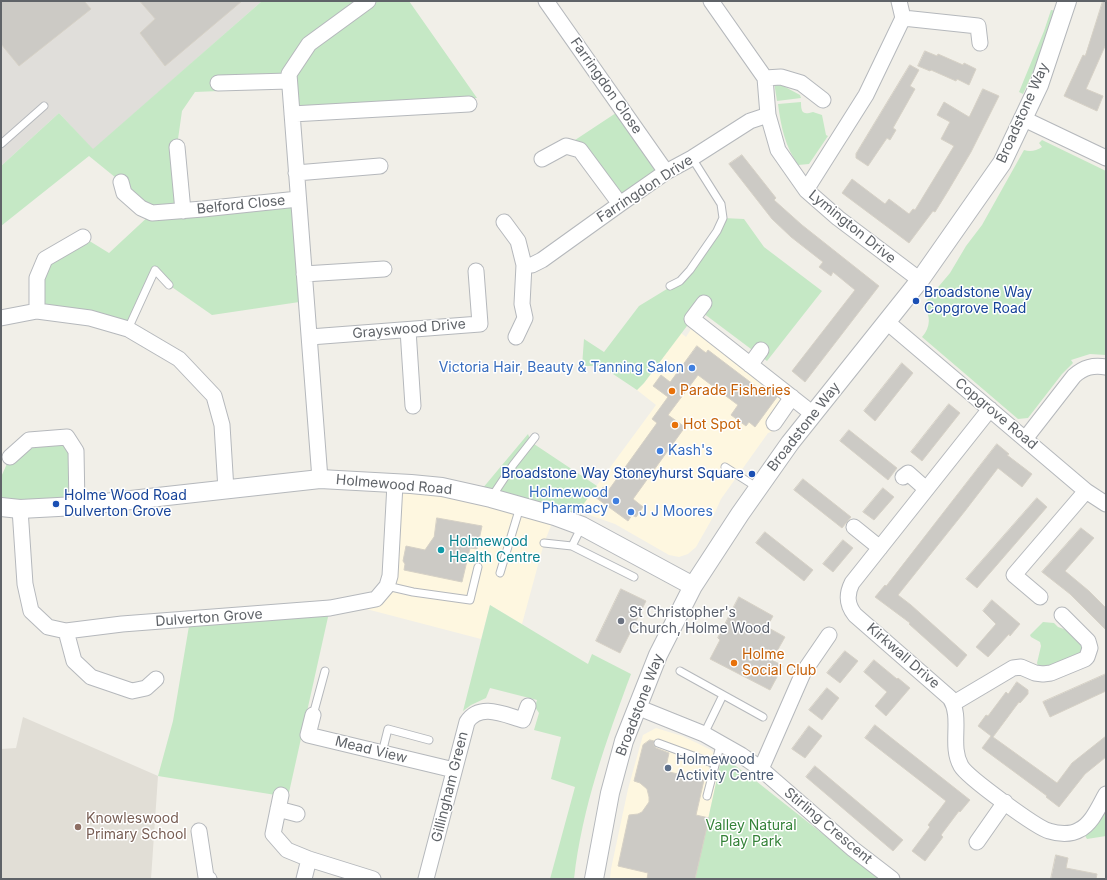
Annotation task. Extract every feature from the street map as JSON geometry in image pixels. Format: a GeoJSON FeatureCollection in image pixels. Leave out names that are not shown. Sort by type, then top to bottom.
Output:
{"type":"FeatureCollection","features":[{"type":"Feature","properties":{"kind":"street"},"geometry":{"type":"LineString","coordinates":[[320,479],[289,74],[309,44],[368,1]]}},
{"type":"Feature","properties":{"kind":"street","name":"Farringdon Close"},"geometry":{"type":"LineString","coordinates":[[546,1],[666,172]]}},
{"type":"Feature","properties":{"kind":"street"},"geometry":{"type":"LineString","coordinates":[[711,1],[765,78],[781,77],[801,83],[824,100]]}},
{"type":"Feature","properties":{"kind":"street"},"geometry":{"type":"LineString","coordinates":[[806,190],[866,95],[903,18],[899,1]]}},
{"type":"Feature","properties":{"kind":"street","name":"Broadstone Way"},"geometry":{"type":"LineString","coordinates":[[594,879],[610,792],[624,741],[658,655],[694,586],[758,488],[790,443],[920,280],[1002,163],[1038,85],[1067,1]]}},
{"type":"Feature","properties":{"kind":"street"},"geometry":{"type":"LineString","coordinates":[[903,18],[978,26],[980,43]]}},
{"type":"Feature","properties":{"kind":"street","name":"Lymington Drive"},"geometry":{"type":"LineString","coordinates":[[765,78],[768,115],[778,150],[806,190],[838,218],[920,280]]}},
{"type":"Feature","properties":{"kind":"street"},"geometry":{"type":"LineString","coordinates":[[218,83],[289,81]]}},
{"type":"Feature","properties":{"kind":"street"},"geometry":{"type":"LineString","coordinates":[[292,114],[469,104]]}},
{"type":"Feature","properties":{"kind":"street","name":"Farringdon Drive"},"geometry":{"type":"LineString","coordinates":[[524,265],[532,265],[542,260],[666,172],[692,158],[750,120],[768,115]]}},
{"type":"Feature","properties":{"kind":"street"},"geometry":{"type":"LineString","coordinates":[[1022,118],[1106,158]]}},
{"type":"Feature","properties":{"kind":"street","name":"Belford Close"},"geometry":{"type":"LineString","coordinates":[[177,146],[183,211]]}},
{"type":"Feature","properties":{"kind":"street"},"geometry":{"type":"LineString","coordinates":[[542,159],[566,146],[580,150],[620,204]]}},
{"type":"Feature","properties":{"kind":"street"},"geometry":{"type":"LineString","coordinates":[[296,173],[380,166]]}},
{"type":"Feature","properties":{"kind":"street","name":"Belford Close"},"geometry":{"type":"LineString","coordinates":[[122,182],[124,193],[141,208],[152,213],[298,199]]}},
{"type":"Feature","properties":{"kind":"street"},"geometry":{"type":"LineString","coordinates":[[504,222],[518,241],[524,265],[522,304],[525,318],[516,337]]}},
{"type":"Feature","properties":{"kind":"street"},"geometry":{"type":"LineString","coordinates":[[37,311],[37,278],[45,258],[83,237]]}},
{"type":"Feature","properties":{"kind":"street"},"geometry":{"type":"LineString","coordinates":[[304,274],[384,270]]}},
{"type":"Feature","properties":{"kind":"street","name":"Grayswood Drive"},"geometry":{"type":"LineString","coordinates":[[310,337],[480,324],[476,271]]}},
{"type":"Feature","properties":{"kind":"street"},"geometry":{"type":"LineString","coordinates":[[704,303],[692,319],[814,414]]}},
{"type":"Feature","properties":{"kind":"street"},"geometry":{"type":"LineString","coordinates":[[1,318],[37,311],[90,318],[128,329],[179,359],[214,396],[222,425],[226,490]]}},
{"type":"Feature","properties":{"kind":"street","name":"Copgrove Road"},"geometry":{"type":"LineString","coordinates":[[887,322],[1086,491],[1106,504]]}},
{"type":"Feature","properties":{"kind":"street"},"geometry":{"type":"LineString","coordinates":[[408,330],[413,406]]}},
{"type":"Feature","properties":{"kind":"street"},"geometry":{"type":"LineString","coordinates":[[750,365],[761,350]]}},
{"type":"Feature","properties":{"kind":"street"},"geometry":{"type":"LineString","coordinates":[[1025,439],[1079,371],[1091,366],[1106,367]]}},
{"type":"Feature","properties":{"kind":"street"},"geometry":{"type":"LineString","coordinates":[[774,422],[792,398]]}},
{"type":"Feature","properties":{"kind":"street","name":"Kirkwall Drive"},"geometry":{"type":"LineString","coordinates":[[954,703],[946,694],[855,615],[851,611],[848,600],[850,588],[990,409]]}},
{"type":"Feature","properties":{"kind":"street"},"geometry":{"type":"LineString","coordinates":[[10,457],[29,440],[67,437],[76,451],[77,506]]}},
{"type":"Feature","properties":{"kind":"street"},"geometry":{"type":"LineString","coordinates":[[903,477],[908,473],[926,489]]}},
{"type":"Feature","properties":{"kind":"street","name":"Holmewood Road"},"geometry":{"type":"LineString","coordinates":[[1,507],[20,509],[77,506],[320,479],[442,487],[520,506],[582,526],[694,586]]}},
{"type":"Feature","properties":{"kind":"street"},"geometry":{"type":"LineString","coordinates":[[387,586],[390,576],[395,484]]}},
{"type":"Feature","properties":{"kind":"street"},"geometry":{"type":"LineString","coordinates":[[1040,597],[1014,575],[1086,491]]}},
{"type":"Feature","properties":{"kind":"street","name":"Dulverton Grove"},"geometry":{"type":"LineString","coordinates":[[20,509],[25,584],[31,611],[48,627],[66,631],[122,624],[330,608],[376,599],[387,586]]}},
{"type":"Feature","properties":{"kind":"street"},"geometry":{"type":"LineString","coordinates":[[854,527],[880,548]]}},
{"type":"Feature","properties":{"kind":"street"},"geometry":{"type":"LineString","coordinates":[[1062,615],[1088,641],[1090,651],[1085,659],[1052,673],[1043,674],[1021,667],[1013,668],[954,703],[958,757],[961,766],[966,773],[1039,827],[1053,832],[1068,834],[1078,831],[1086,825],[1106,794]]}},
{"type":"Feature","properties":{"kind":"street"},"geometry":{"type":"LineString","coordinates":[[66,631],[74,661],[91,676],[132,691],[146,688],[156,678]]}},
{"type":"Feature","properties":{"kind":"street"},"geometry":{"type":"LineString","coordinates":[[761,769],[803,673],[829,636]]}},
{"type":"Feature","properties":{"kind":"street","name":"Gillingham Green"},"geometry":{"type":"LineString","coordinates":[[426,879],[467,722],[473,715],[483,711],[524,720],[528,706]]}},
{"type":"Feature","properties":{"kind":"street","name":"Stirling Crescent"},"geometry":{"type":"LineString","coordinates":[[637,707],[721,742],[761,769],[853,849],[892,879]]}},
{"type":"Feature","properties":{"kind":"street","name":"Mead View"},"geometry":{"type":"LineString","coordinates":[[313,715],[308,735],[454,770]]}},
{"type":"Feature","properties":{"kind":"street"},"geometry":{"type":"LineString","coordinates":[[297,814],[280,802],[272,834],[286,850],[308,859],[373,879]]}},
{"type":"Feature","properties":{"kind":"street"},"geometry":{"type":"LineString","coordinates":[[977,842],[1005,802]]}},
{"type":"Feature","properties":{"kind":"street"},"geometry":{"type":"LineString","coordinates":[[200,831],[206,877],[209,879]]}},
{"type":"Feature","properties":{"kind":"street"},"geometry":{"type":"LineString","coordinates":[[304,879],[308,859]]}},
{"type":"Feature","properties":{"kind":"lane"},"geometry":{"type":"LineString","coordinates":[[1,144],[44,106]]}},
{"type":"Feature","properties":{"kind":"lane"},"geometry":{"type":"LineString","coordinates":[[670,286],[680,281],[690,270],[717,231],[723,218],[721,204],[692,158]]}},
{"type":"Feature","properties":{"kind":"lane"},"geometry":{"type":"LineString","coordinates":[[128,329],[155,270],[169,286]]}},
{"type":"Feature","properties":{"kind":"lane"},"geometry":{"type":"LineString","coordinates":[[491,498],[513,464],[535,437]]}},
{"type":"Feature","properties":{"kind":"lane"},"geometry":{"type":"LineString","coordinates":[[725,467],[758,488]]}},
{"type":"Feature","properties":{"kind":"lane"},"geometry":{"type":"LineString","coordinates":[[500,573],[520,506]]}},
{"type":"Feature","properties":{"kind":"lane"},"geometry":{"type":"LineString","coordinates":[[572,546],[582,526]]}},
{"type":"Feature","properties":{"kind":"lane"},"geometry":{"type":"LineString","coordinates":[[544,543],[572,546],[634,577]]}},
{"type":"Feature","properties":{"kind":"lane"},"geometry":{"type":"LineString","coordinates":[[387,586],[414,592],[470,600],[478,567]]}},
{"type":"Feature","properties":{"kind":"lane"},"geometry":{"type":"LineString","coordinates":[[313,715],[325,671]]}},
{"type":"Feature","properties":{"kind":"lane"},"geometry":{"type":"LineString","coordinates":[[680,672],[763,717]]}},
{"type":"Feature","properties":{"kind":"lane"},"geometry":{"type":"LineString","coordinates":[[704,734],[723,695]]}},
{"type":"Feature","properties":{"kind":"lane"},"geometry":{"type":"LineString","coordinates":[[382,753],[388,729],[429,740]]}},
{"type":"Feature","properties":{"kind":"lane"},"geometry":{"type":"LineString","coordinates":[[707,796],[721,742]]}},
{"type":"Feature","properties":{"kind":"lane"},"geometry":{"type":"LineString","coordinates":[[658,743],[715,764]]}},
{"type":"Feature","properties":{"kind":"shaded area"},"geometry":{"type":"Polygon","coordinates":[[[1,1],[262,1],[93,150],[59,113],[1,166],[1,1]]]}},
{"type":"Feature","properties":{"kind":"shaded area"},"geometry":{"type":"Polygon","coordinates":[[[691,329],[796,406],[781,425],[774,431],[768,433],[721,499],[713,517],[696,547],[688,554],[679,557],[669,555],[615,524],[578,511],[656,405],[637,390],[644,383],[681,333],[686,337],[691,329]]]}},
{"type":"Feature","properties":{"kind":"shaded area"},"geometry":{"type":"Polygon","coordinates":[[[395,484],[555,516],[544,543],[522,624],[490,605],[481,639],[351,605],[387,586],[395,484]]]}},
{"type":"Feature","properties":{"kind":"shaded area","name":"Knowleswood Primary School"},"geometry":{"type":"Polygon","coordinates":[[[23,717],[158,776],[151,879],[1,879],[1,749],[16,748],[23,717]]]}},
{"type":"Feature","properties":{"kind":"shaded area"},"geometry":{"type":"Polygon","coordinates":[[[656,728],[682,736],[697,743],[711,750],[721,760],[695,879],[610,879],[628,789],[643,735],[656,728]]]}},
{"type":"Feature","properties":{"kind":"green space"},"geometry":{"type":"Polygon","coordinates":[[[262,1],[409,1],[477,98],[456,98],[292,114],[289,81],[219,91],[195,92],[182,111],[177,146],[183,210],[298,199],[306,301],[212,315],[169,285],[155,270],[128,329],[37,311],[45,259],[83,237],[109,253],[152,213],[121,182],[89,156],[1,226],[1,166],[59,113],[93,149],[262,1]]]}},
{"type":"Feature","properties":{"kind":"green space"},"geometry":{"type":"Polygon","coordinates":[[[1051,10],[1057,11],[1037,63],[1023,94],[1019,92],[1051,10]]]}},
{"type":"Feature","properties":{"kind":"green space"},"geometry":{"type":"Polygon","coordinates":[[[774,82],[800,95],[801,98],[777,101],[774,82]]]}},
{"type":"Feature","properties":{"kind":"green space"},"geometry":{"type":"Polygon","coordinates":[[[801,102],[801,109],[803,112],[813,112],[822,115],[826,135],[828,136],[809,164],[798,165],[784,136],[778,104],[801,102]]]}},
{"type":"Feature","properties":{"kind":"green space"},"geometry":{"type":"Polygon","coordinates":[[[622,109],[666,172],[620,204],[566,146],[622,109]]]}},
{"type":"Feature","properties":{"kind":"green space"},"geometry":{"type":"Polygon","coordinates":[[[1042,140],[1106,171],[1106,355],[1090,354],[1071,360],[1073,363],[1062,374],[1028,418],[1018,419],[922,337],[927,329],[929,321],[926,309],[923,305],[950,273],[966,246],[982,225],[1024,150],[1033,151],[1042,147],[1039,143],[1042,140]]]}},
{"type":"Feature","properties":{"kind":"green space"},"geometry":{"type":"Polygon","coordinates":[[[723,218],[744,219],[764,247],[822,291],[767,361],[699,310],[644,383],[637,390],[601,366],[582,366],[584,339],[604,352],[639,306],[680,281],[723,218]]]}},
{"type":"Feature","properties":{"kind":"green space"},"geometry":{"type":"Polygon","coordinates":[[[528,434],[531,442],[597,486],[570,522],[477,495],[528,434]]]}},
{"type":"Feature","properties":{"kind":"green space"},"geometry":{"type":"Polygon","coordinates":[[[67,437],[77,506],[1,507],[1,477],[10,457],[29,440],[67,437]]]}},
{"type":"Feature","properties":{"kind":"green space"},"geometry":{"type":"Polygon","coordinates":[[[490,605],[588,664],[592,654],[631,674],[596,775],[583,826],[574,879],[550,879],[575,787],[551,779],[561,737],[534,730],[539,713],[535,707],[537,700],[490,688],[486,698],[471,705],[463,711],[490,605]]]}},
{"type":"Feature","properties":{"kind":"green space"},"geometry":{"type":"Polygon","coordinates":[[[330,608],[288,797],[158,776],[173,721],[190,620],[330,608]]]}},
{"type":"Feature","properties":{"kind":"green space"},"geometry":{"type":"Polygon","coordinates":[[[1043,622],[1054,623],[1058,627],[1067,630],[1083,646],[1081,653],[1046,668],[1038,666],[1037,663],[1041,646],[1040,642],[1030,635],[1043,622]]]}},
{"type":"Feature","properties":{"kind":"green space","name":"Valley Natural Play Park"},"geometry":{"type":"Polygon","coordinates":[[[721,760],[729,761],[756,781],[881,879],[695,879],[721,760]]]}},
{"type":"Feature","properties":{"kind":"green space"},"geometry":{"type":"Polygon","coordinates":[[[1106,808],[1106,836],[1087,839],[1084,834],[1106,808]]]}},
{"type":"Feature","properties":{"kind":"building"},"geometry":{"type":"Polygon","coordinates":[[[1,1],[84,1],[91,9],[19,66],[1,44],[1,1]]]}},
{"type":"Feature","properties":{"kind":"building"},"geometry":{"type":"Polygon","coordinates":[[[140,1],[242,1],[165,66],[140,33],[155,19],[140,1]]]}},
{"type":"Feature","properties":{"kind":"building"},"geometry":{"type":"Polygon","coordinates":[[[1103,1],[1106,1],[1106,44],[1086,89],[1103,96],[1097,111],[1064,96],[1083,55],[1085,56],[1103,1]]]}},
{"type":"Feature","properties":{"kind":"building"},"geometry":{"type":"Polygon","coordinates":[[[925,51],[937,56],[938,54],[963,65],[964,63],[976,69],[969,85],[957,79],[956,81],[918,66],[925,51]]]}},
{"type":"Feature","properties":{"kind":"building"},"geometry":{"type":"Polygon","coordinates":[[[910,65],[919,70],[910,86],[915,89],[893,128],[896,130],[890,140],[887,138],[868,166],[856,158],[856,154],[910,65]]]}},
{"type":"Feature","properties":{"kind":"building"},"geometry":{"type":"Polygon","coordinates":[[[983,89],[999,96],[971,152],[948,191],[935,212],[933,211],[909,243],[842,193],[852,179],[885,204],[889,199],[909,214],[913,209],[915,210],[954,146],[941,139],[950,122],[937,115],[944,102],[969,117],[983,89]]]}},
{"type":"Feature","properties":{"kind":"building"},"geometry":{"type":"Polygon","coordinates":[[[742,155],[776,198],[774,200],[802,225],[879,286],[805,382],[792,371],[855,290],[833,272],[831,276],[819,267],[823,262],[791,237],[772,219],[729,164],[742,155]]]}},
{"type":"Feature","properties":{"kind":"building"},"geometry":{"type":"Polygon","coordinates":[[[697,346],[706,353],[708,350],[762,391],[765,388],[777,397],[755,427],[749,422],[746,426],[731,415],[738,405],[698,375],[668,415],[685,427],[633,499],[643,507],[636,517],[632,515],[628,521],[595,497],[603,487],[608,491],[657,423],[652,419],[668,397],[653,386],[661,375],[670,382],[697,346]]]}},
{"type":"Feature","properties":{"kind":"building"},"geometry":{"type":"Polygon","coordinates":[[[902,363],[913,373],[875,421],[864,411],[902,363]]]}},
{"type":"Feature","properties":{"kind":"building"},"geometry":{"type":"Polygon","coordinates":[[[949,404],[960,413],[922,461],[911,452],[949,404]]]}},
{"type":"Feature","properties":{"kind":"building"},"geometry":{"type":"Polygon","coordinates":[[[849,430],[897,468],[888,480],[840,441],[849,430]]]}},
{"type":"Feature","properties":{"kind":"building"},"geometry":{"type":"Polygon","coordinates":[[[997,444],[1009,454],[1007,455],[1032,474],[1022,487],[998,468],[898,595],[967,655],[957,667],[909,624],[910,623],[875,597],[885,585],[886,586],[997,444]]]}},
{"type":"Feature","properties":{"kind":"building"},"geometry":{"type":"Polygon","coordinates":[[[803,479],[851,517],[842,528],[794,490],[803,479]]]}},
{"type":"Feature","properties":{"kind":"building"},"geometry":{"type":"Polygon","coordinates":[[[883,488],[894,497],[874,520],[863,512],[883,488]]]}},
{"type":"Feature","properties":{"kind":"building"},"geometry":{"type":"Polygon","coordinates":[[[1037,498],[1047,507],[977,588],[966,579],[1037,498]]]}},
{"type":"Feature","properties":{"kind":"building","name":"Holmewood Health Centre"},"geometry":{"type":"Polygon","coordinates":[[[437,518],[482,526],[477,549],[470,548],[462,582],[404,570],[405,564],[403,561],[406,546],[425,550],[434,537],[437,518]]]}},
{"type":"Feature","properties":{"kind":"building"},"geometry":{"type":"Polygon","coordinates":[[[1081,528],[1094,538],[1065,571],[1089,591],[1106,608],[1106,630],[1070,594],[1042,572],[1081,528]]]}},
{"type":"Feature","properties":{"kind":"building"},"geometry":{"type":"Polygon","coordinates":[[[765,532],[813,570],[804,581],[756,543],[765,532]]]}},
{"type":"Feature","properties":{"kind":"building"},"geometry":{"type":"Polygon","coordinates":[[[843,540],[853,548],[833,572],[823,564],[843,540]]]}},
{"type":"Feature","properties":{"kind":"building","name":"St Christopher's Church, Holme Wood"},"geometry":{"type":"Polygon","coordinates":[[[621,589],[646,601],[620,653],[596,641],[621,589]]]}},
{"type":"Feature","properties":{"kind":"building"},"geometry":{"type":"Polygon","coordinates":[[[739,597],[773,616],[767,627],[785,637],[772,660],[783,666],[770,690],[710,659],[720,640],[718,638],[739,597]]]}},
{"type":"Feature","properties":{"kind":"building"},"geometry":{"type":"Polygon","coordinates":[[[992,600],[1020,624],[988,657],[976,647],[996,624],[983,611],[992,600]]]}},
{"type":"Feature","properties":{"kind":"building"},"geometry":{"type":"Polygon","coordinates":[[[845,651],[858,661],[840,683],[827,673],[845,651]]]}},
{"type":"Feature","properties":{"kind":"building"},"geometry":{"type":"Polygon","coordinates":[[[874,660],[910,688],[886,716],[875,706],[887,692],[864,672],[874,660]]]}},
{"type":"Feature","properties":{"kind":"building"},"geometry":{"type":"Polygon","coordinates":[[[1106,674],[1106,691],[1050,717],[1043,702],[1106,674]]]}},
{"type":"Feature","properties":{"kind":"building"},"geometry":{"type":"Polygon","coordinates":[[[1017,682],[1028,690],[1028,694],[1020,703],[1019,702],[993,737],[1057,783],[1072,763],[1106,736],[1106,757],[1085,774],[1059,807],[1046,797],[1047,796],[982,748],[991,736],[978,726],[986,715],[988,716],[1006,692],[1008,694],[1017,682]]]}},
{"type":"Feature","properties":{"kind":"building"},"geometry":{"type":"Polygon","coordinates":[[[827,688],[839,698],[822,720],[809,710],[827,688]]]}},
{"type":"Feature","properties":{"kind":"building"},"geometry":{"type":"Polygon","coordinates":[[[875,725],[970,800],[960,812],[959,811],[941,835],[943,837],[925,861],[912,851],[930,827],[928,825],[946,801],[865,738],[875,725]]]}},
{"type":"Feature","properties":{"kind":"building"},"geometry":{"type":"Polygon","coordinates":[[[809,726],[822,736],[805,758],[792,749],[809,726]]]}},
{"type":"Feature","properties":{"kind":"building"},"geometry":{"type":"Polygon","coordinates":[[[650,740],[654,741],[653,744],[656,748],[669,753],[665,771],[704,780],[696,815],[709,818],[695,879],[647,879],[648,873],[618,866],[629,815],[642,812],[649,802],[647,789],[640,783],[634,781],[643,745],[650,740]]]}},
{"type":"Feature","properties":{"kind":"building"},"geometry":{"type":"Polygon","coordinates":[[[815,766],[903,840],[893,851],[806,777],[815,766]]]}},
{"type":"Feature","properties":{"kind":"building"},"geometry":{"type":"Polygon","coordinates":[[[1056,855],[1068,858],[1066,868],[1097,874],[1096,879],[1051,879],[1056,855]]]}},
{"type":"Feature","properties":{"kind":"place","name":"Broadstone Way Copgrove Road"},"geometry":{"type":"Point","coordinates":[916,301]}},
{"type":"Feature","properties":{"kind":"place","name":"Victoria Hair, Beauty & Tanning Salon"},"geometry":{"type":"Point","coordinates":[692,368]}},
{"type":"Feature","properties":{"kind":"place","name":"Parade Fisheries"},"geometry":{"type":"Point","coordinates":[672,391]}},
{"type":"Feature","properties":{"kind":"place","name":"Hot Spot"},"geometry":{"type":"Point","coordinates":[675,425]}},
{"type":"Feature","properties":{"kind":"place","name":"Kash's"},"geometry":{"type":"Point","coordinates":[660,451]}},
{"type":"Feature","properties":{"kind":"place","name":"Broadstone Way Stoneyhurst Square"},"geometry":{"type":"Point","coordinates":[752,474]}},
{"type":"Feature","properties":{"kind":"place","name":"Holmewood Pharmacy"},"geometry":{"type":"Point","coordinates":[616,501]}},
{"type":"Feature","properties":{"kind":"place","name":"Holme Wood Road Dulverton Grove"},"geometry":{"type":"Point","coordinates":[56,504]}},
{"type":"Feature","properties":{"kind":"place","name":"J J Moores"},"geometry":{"type":"Point","coordinates":[631,512]}},
{"type":"Feature","properties":{"kind":"place","name":"Holmewood Health Centre"},"geometry":{"type":"Point","coordinates":[441,550]}},
{"type":"Feature","properties":{"kind":"place","name":"St Christopher's Church, Holme Wood"},"geometry":{"type":"Point","coordinates":[621,621]}},
{"type":"Feature","properties":{"kind":"place","name":"Holme Social Club"},"geometry":{"type":"Point","coordinates":[734,663]}},
{"type":"Feature","properties":{"kind":"place","name":"Holmewood Activity Centre"},"geometry":{"type":"Point","coordinates":[668,768]}},
{"type":"Feature","properties":{"kind":"place","name":"Knowleswood Primary School"},"geometry":{"type":"Point","coordinates":[78,827]}}]}
